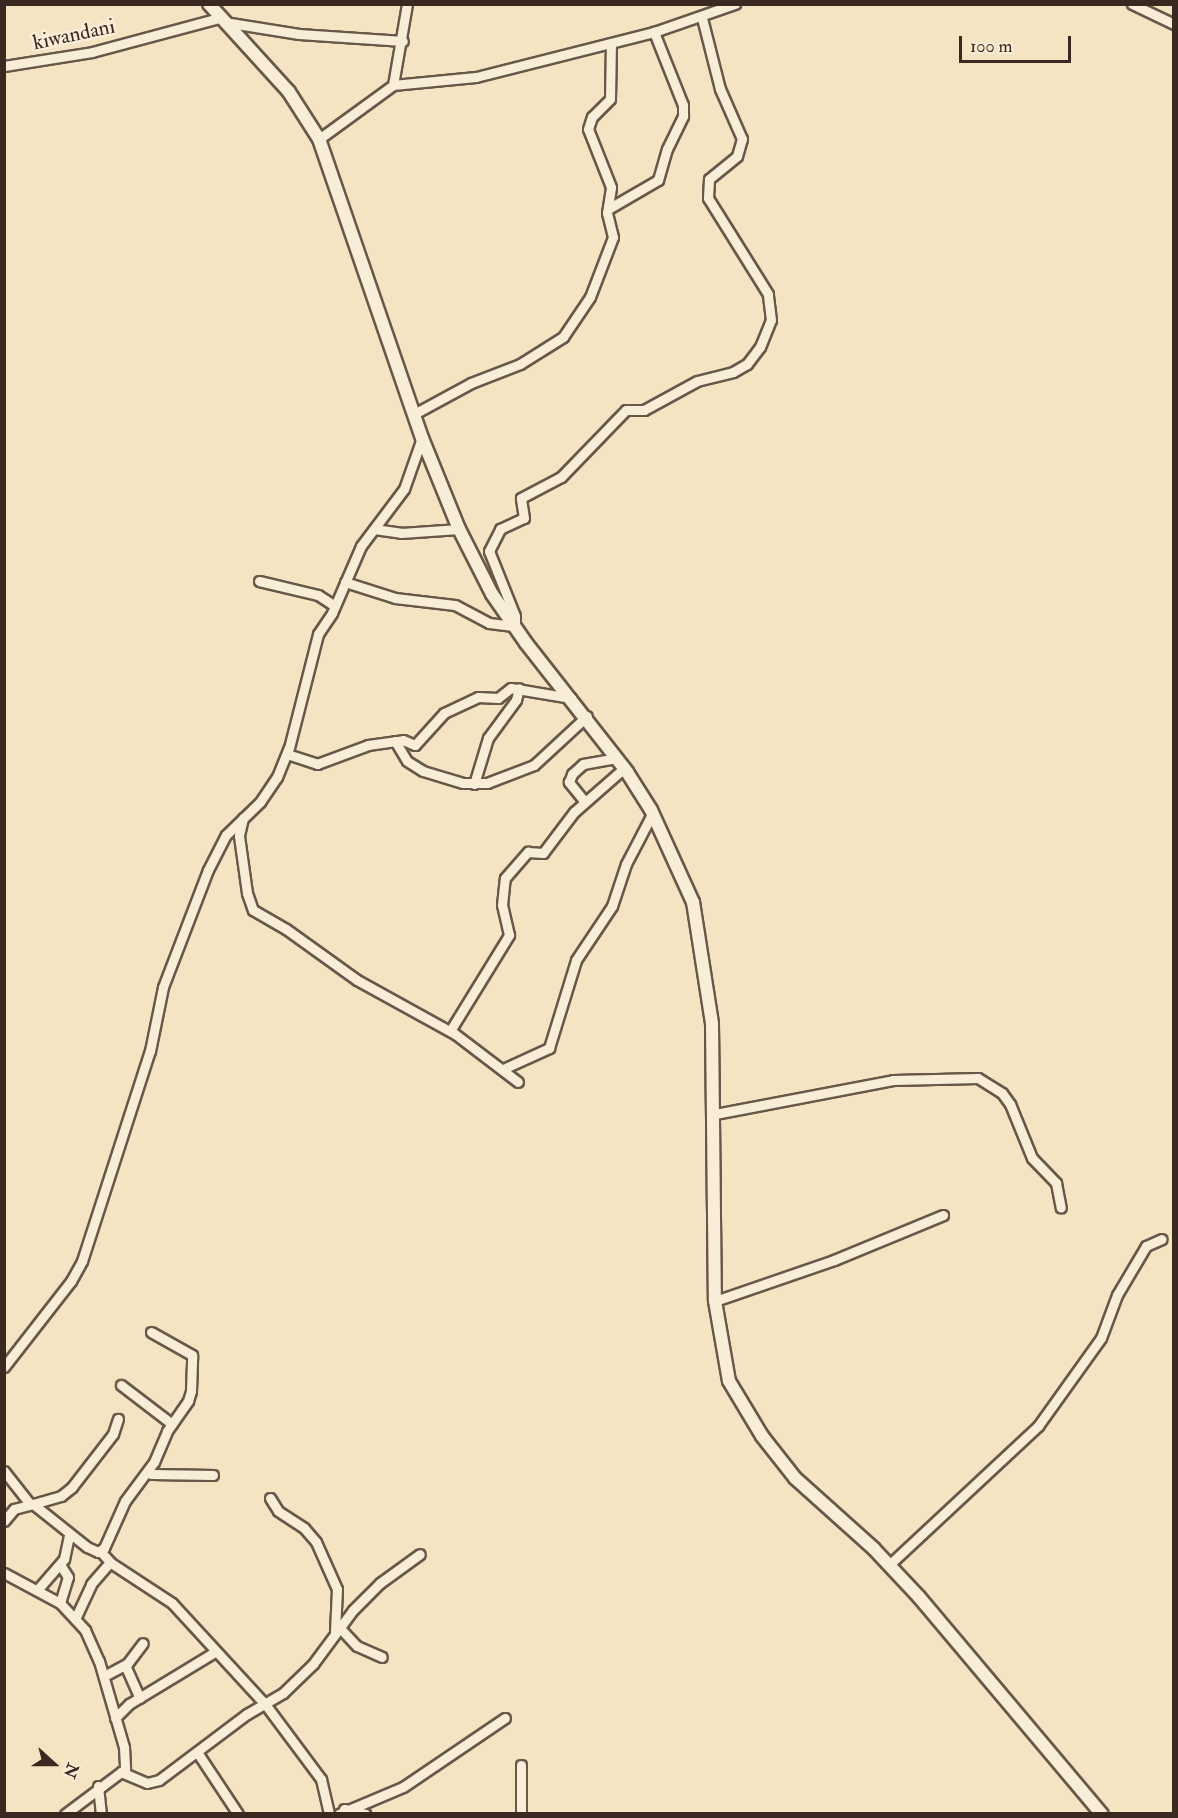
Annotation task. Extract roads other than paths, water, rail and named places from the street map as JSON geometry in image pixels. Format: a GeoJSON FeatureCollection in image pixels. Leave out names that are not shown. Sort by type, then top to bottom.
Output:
{"type":"FeatureCollection","features":[{"type":"Feature","properties":{"kind":"street"},"geometry":{"type":"LineString","coordinates":[[208,4],[289,92],[319,139],[422,438],[459,529],[492,594],[621,763],[652,814],[699,922],[712,1024],[715,1113],[715,1301],[729,1381],[762,1437],[795,1478],[889,1565],[1102,1814]]}},
{"type":"Feature","properties":{"kind":"street"},"geometry":{"type":"LineString","coordinates":[[393,85],[403,41],[407,4]]}},
{"type":"Feature","properties":{"kind":"street"},"geometry":{"type":"LineString","coordinates":[[319,139],[393,85],[476,77],[654,32],[702,18],[735,4]]}},
{"type":"Feature","properties":{"kind":"street"},"geometry":{"type":"LineString","coordinates":[[1134,5],[1173,24]]}},
{"type":"Feature","properties":{"kind":"street"},"geometry":{"type":"LineString","coordinates":[[515,626],[515,616],[489,551],[500,529],[524,518],[521,498],[561,477],[626,410],[644,410],[697,381],[747,364],[769,329],[772,313],[768,294],[708,198],[709,179],[737,156],[742,139],[720,89],[702,18]]}},
{"type":"Feature","properties":{"kind":"street"},"geometry":{"type":"LineString","coordinates":[[221,20],[299,34],[403,41]]}},
{"type":"Feature","properties":{"kind":"street","name":"kiwandani"},"geometry":{"type":"LineString","coordinates":[[4,66],[92,52],[221,20]]}},
{"type":"Feature","properties":{"kind":"street"},"geometry":{"type":"LineString","coordinates":[[608,209],[658,180],[667,149],[683,116],[683,105],[654,32]]}},
{"type":"Feature","properties":{"kind":"street"},"geometry":{"type":"LineString","coordinates":[[414,414],[471,383],[520,364],[566,334],[590,297],[613,237],[608,209],[611,187],[588,129],[592,117],[610,99],[611,43]]}},
{"type":"Feature","properties":{"kind":"street"},"geometry":{"type":"LineString","coordinates":[[4,1367],[71,1281],[82,1261],[150,1051],[163,987],[177,945],[218,847],[269,790],[288,754],[315,643],[335,606],[359,549],[404,489],[422,438]]}},
{"type":"Feature","properties":{"kind":"street"},"geometry":{"type":"LineString","coordinates":[[374,529],[401,533],[459,529]]}},
{"type":"Feature","properties":{"kind":"street"},"geometry":{"type":"LineString","coordinates":[[259,581],[318,595],[335,606]]}},
{"type":"Feature","properties":{"kind":"street"},"geometry":{"type":"LineString","coordinates":[[345,582],[395,598],[448,603],[496,626],[515,626]]}},
{"type":"Feature","properties":{"kind":"street"},"geometry":{"type":"LineString","coordinates":[[288,754],[317,764],[368,745],[395,741],[415,745],[444,713],[478,697],[498,698],[511,688],[571,699]]}},
{"type":"Feature","properties":{"kind":"street"},"geometry":{"type":"LineString","coordinates":[[474,784],[488,738],[516,700],[519,688]]}},
{"type":"Feature","properties":{"kind":"street"},"geometry":{"type":"LineString","coordinates":[[395,741],[412,766],[474,784],[487,783],[534,765],[587,716]]}},
{"type":"Feature","properties":{"kind":"street"},"geometry":{"type":"LineString","coordinates":[[450,1031],[475,996],[510,931],[502,905],[505,878],[528,852],[543,853],[585,801],[621,763]]}},
{"type":"Feature","properties":{"kind":"street"},"geometry":{"type":"LineString","coordinates":[[585,801],[569,782],[572,774],[583,764],[621,763]]}},
{"type":"Feature","properties":{"kind":"street"},"geometry":{"type":"LineString","coordinates":[[503,1069],[549,1048],[576,960],[612,906],[626,864],[652,814]]}},
{"type":"Feature","properties":{"kind":"street"},"geometry":{"type":"LineString","coordinates":[[243,818],[239,836],[253,910],[286,929],[357,980],[450,1031],[518,1082]]}},
{"type":"Feature","properties":{"kind":"street"},"geometry":{"type":"LineString","coordinates":[[715,1113],[893,1080],[978,1078],[1002,1093],[1010,1104],[1032,1158],[1056,1183],[1061,1208]]}},
{"type":"Feature","properties":{"kind":"street"},"geometry":{"type":"LineString","coordinates":[[715,1301],[823,1264],[943,1215]]}},
{"type":"Feature","properties":{"kind":"street"},"geometry":{"type":"LineString","coordinates":[[889,1565],[1038,1425],[1101,1338],[1117,1295],[1146,1246],[1162,1239]]}},
{"type":"Feature","properties":{"kind":"street"},"geometry":{"type":"LineString","coordinates":[[151,1332],[192,1355],[188,1401],[172,1424],[157,1455],[151,1474]]}},
{"type":"Feature","properties":{"kind":"street"},"geometry":{"type":"LineString","coordinates":[[121,1384],[172,1424]]}},
{"type":"Feature","properties":{"kind":"street"},"geometry":{"type":"LineString","coordinates":[[4,1521],[14,1509],[61,1496],[72,1487],[113,1434],[118,1419]]}},
{"type":"Feature","properties":{"kind":"street"},"geometry":{"type":"LineString","coordinates":[[100,1551],[125,1501],[157,1455]]}},
{"type":"Feature","properties":{"kind":"street"},"geometry":{"type":"LineString","coordinates":[[4,1472],[32,1504],[69,1535],[100,1551],[110,1562],[171,1603],[265,1704],[321,1779],[329,1808],[365,1814]]}},
{"type":"Feature","properties":{"kind":"street"},"geometry":{"type":"LineString","coordinates":[[141,1478],[151,1474],[213,1475]]}},
{"type":"Feature","properties":{"kind":"street"},"geometry":{"type":"LineString","coordinates":[[270,1498],[278,1511],[304,1528],[316,1542],[337,1589],[337,1630]]}},
{"type":"Feature","properties":{"kind":"street"},"geometry":{"type":"LineString","coordinates":[[38,1589],[67,1553],[69,1535]]}},
{"type":"Feature","properties":{"kind":"street"},"geometry":{"type":"LineString","coordinates":[[121,1772],[153,1783],[265,1704],[303,1675],[337,1630],[380,1583],[420,1554]]}},
{"type":"Feature","properties":{"kind":"street"},"geometry":{"type":"LineString","coordinates":[[75,1619],[91,1584],[110,1562]]}},
{"type":"Feature","properties":{"kind":"street"},"geometry":{"type":"LineString","coordinates":[[60,1564],[68,1577],[60,1603]]}},
{"type":"Feature","properties":{"kind":"street"},"geometry":{"type":"LineString","coordinates":[[4,1573],[38,1589],[60,1603],[85,1630],[104,1676],[126,1757],[121,1772],[98,1786],[65,1814]]}},
{"type":"Feature","properties":{"kind":"street"},"geometry":{"type":"LineString","coordinates":[[337,1630],[357,1646],[382,1657]]}},
{"type":"Feature","properties":{"kind":"street"},"geometry":{"type":"LineString","coordinates":[[104,1676],[125,1665],[143,1643]]}},
{"type":"Feature","properties":{"kind":"street"},"geometry":{"type":"LineString","coordinates":[[115,1718],[140,1698],[215,1652]]}},
{"type":"Feature","properties":{"kind":"street"},"geometry":{"type":"LineString","coordinates":[[125,1665],[140,1698]]}},
{"type":"Feature","properties":{"kind":"street"},"geometry":{"type":"LineString","coordinates":[[342,1811],[403,1787],[505,1718]]}},
{"type":"Feature","properties":{"kind":"street"},"geometry":{"type":"LineString","coordinates":[[197,1752],[238,1814]]}},
{"type":"Feature","properties":{"kind":"street"},"geometry":{"type":"LineString","coordinates":[[521,1765],[521,1814]]}},
{"type":"Feature","properties":{"kind":"street"},"geometry":{"type":"LineString","coordinates":[[98,1786],[101,1814]]}}]}
